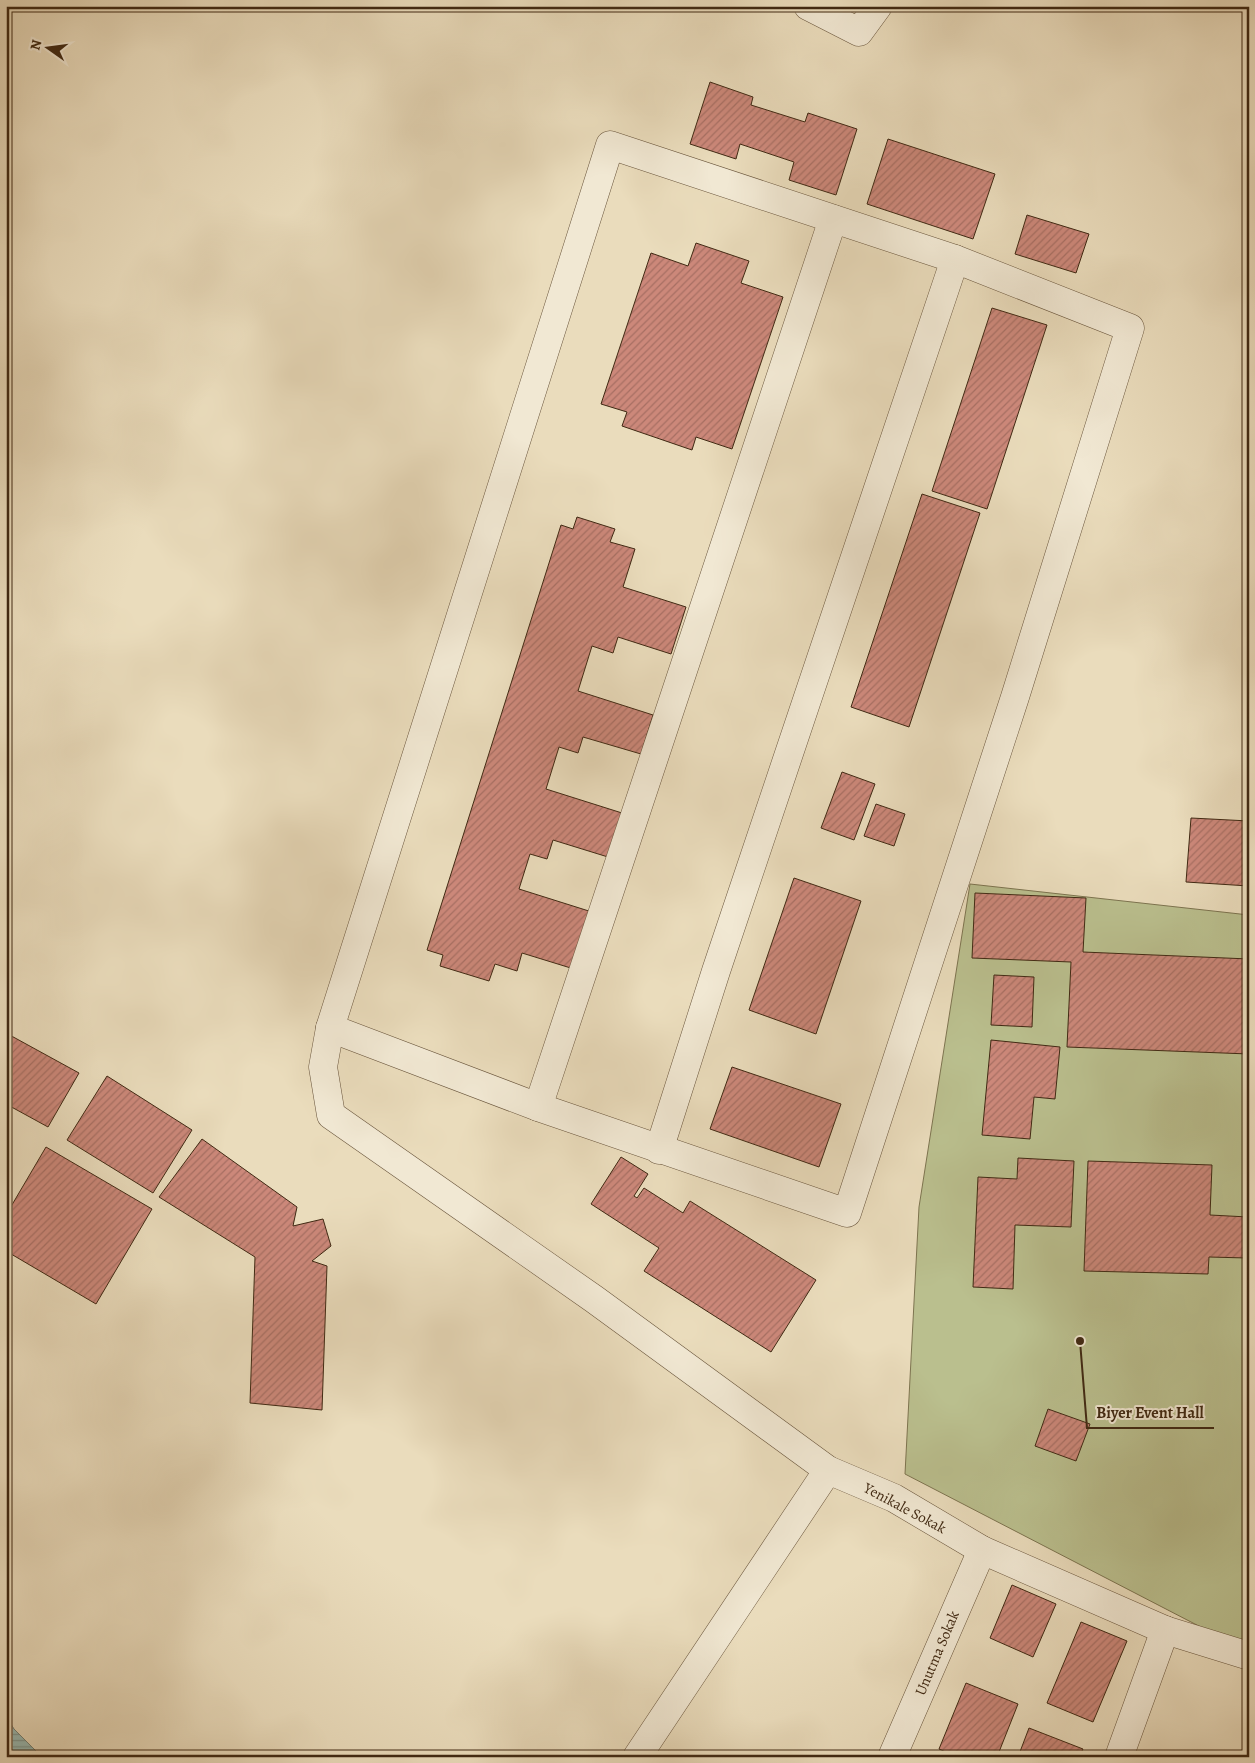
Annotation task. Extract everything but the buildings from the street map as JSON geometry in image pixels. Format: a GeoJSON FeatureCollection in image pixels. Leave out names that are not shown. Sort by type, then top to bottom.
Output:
{"type":"FeatureCollection","features":[{"type":"Feature","properties":{"kind":"street"},"geometry":{"type":"LineString","coordinates":[[808,6],[859,32],[878,6]]}},
{"type":"Feature","properties":{"kind":"street","name":"Yenikale Sokak"},"geometry":{"type":"LineString","coordinates":[[832,219],[610,145],[330,1028],[323,1067],[330,1115],[594,1299],[828,1470],[894,1498],[982,1550],[1165,1630],[1249,1656]]}},
{"type":"Feature","properties":{"kind":"street"},"geometry":{"type":"LineString","coordinates":[[330,1028],[538,1107],[847,1213],[1015,697],[1130,328],[955,259],[832,219],[538,1107]]}},
{"type":"Feature","properties":{"kind":"street"},"geometry":{"type":"LineString","coordinates":[[659,1150],[716,971],[955,259]]}},
{"type":"Feature","properties":{"kind":"street"},"geometry":{"type":"LineString","coordinates":[[637,1757],[828,1470]]}},
{"type":"Feature","properties":{"kind":"street","name":"Unutma Sokak"},"geometry":{"type":"LineString","coordinates":[[892,1757],[982,1550]]}},
{"type":"Feature","properties":{"kind":"street"},"geometry":{"type":"LineString","coordinates":[[1120,1757],[1165,1630]]}},
{"type":"Feature","properties":{"kind":"green space"},"geometry":{"type":"Polygon","coordinates":[[[970,884],[1249,915],[1249,1652],[905,1474],[919,1207],[970,884]]]}},
{"type":"Feature","properties":{"kind":"water"},"geometry":{"type":"Polygon","coordinates":[[[6,1716],[14,1729],[42,1757],[6,1757],[6,1716]]]}},
{"type":"Feature","properties":{"kind":"place","name":"Biyer Event Hall"},"geometry":{"type":"Point","coordinates":[1080,1341]}}]}
